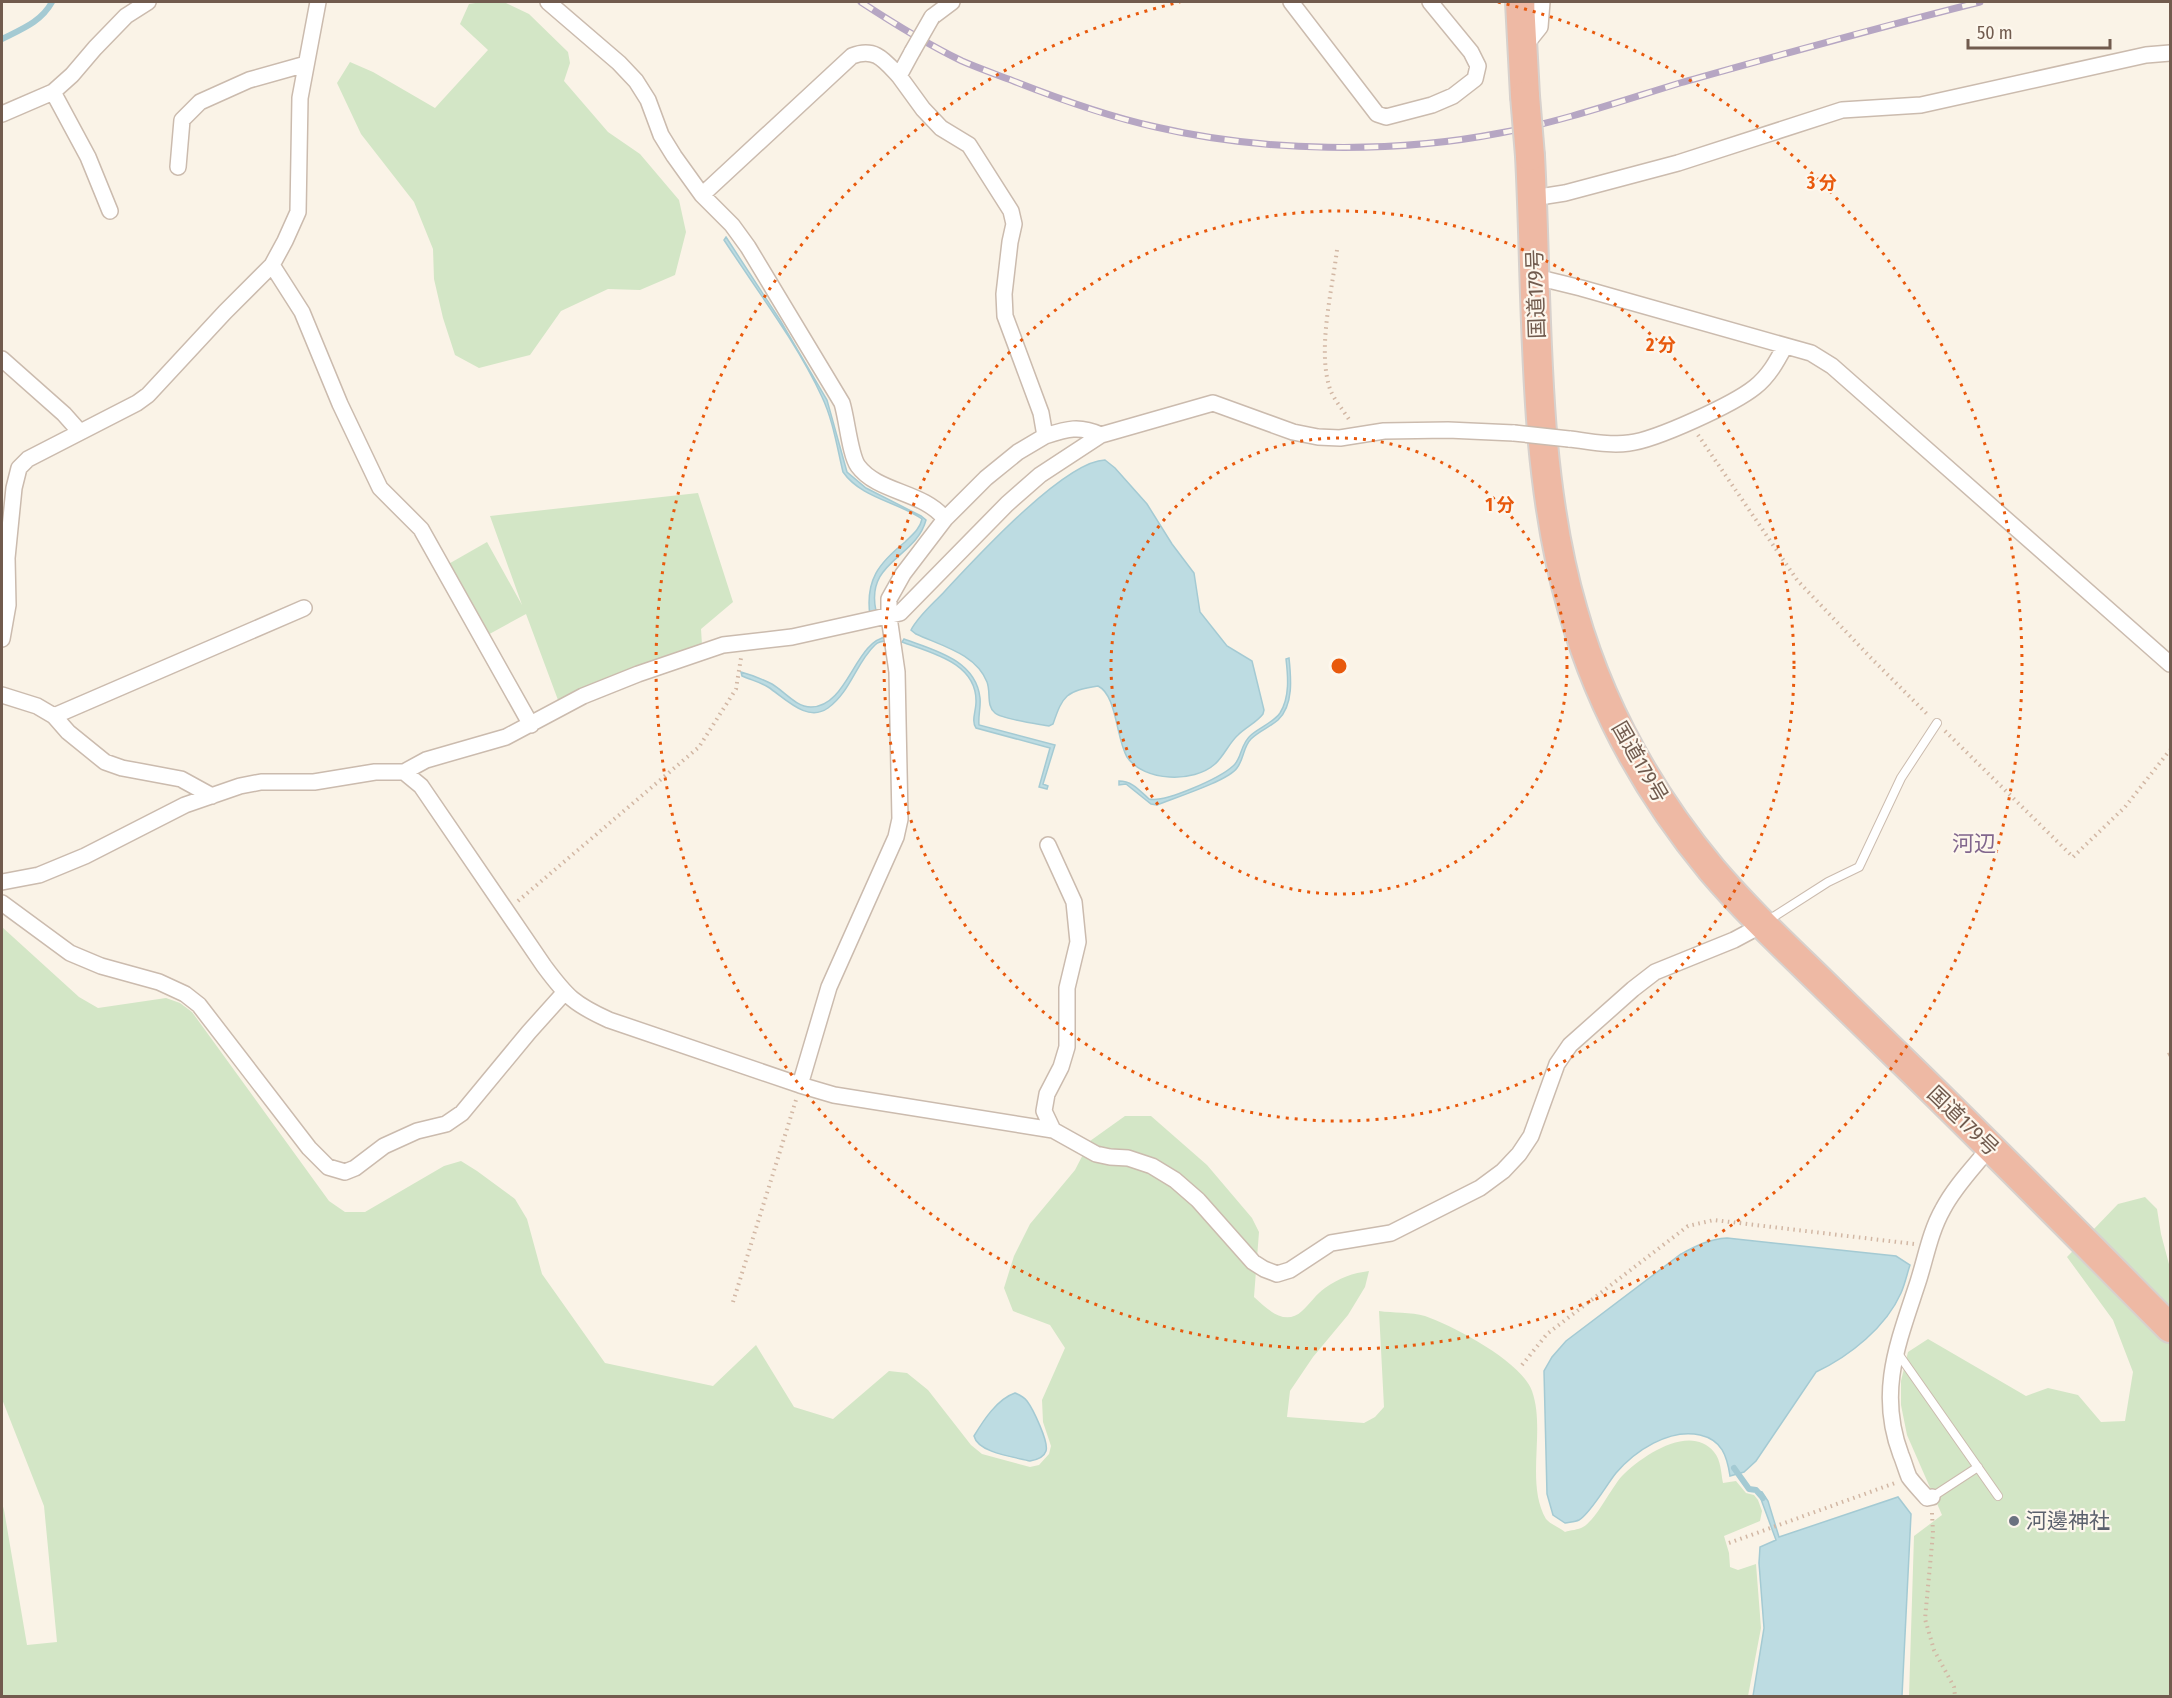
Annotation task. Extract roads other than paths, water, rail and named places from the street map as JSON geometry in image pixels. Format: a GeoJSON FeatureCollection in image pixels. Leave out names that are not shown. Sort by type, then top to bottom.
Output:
{"type":"FeatureCollection","features":[{"type":"Feature","properties":{"kind":"highway","name":"国道179号"},"geometry":{"type":"LineString","coordinates":[[1520,2],[1533,198],[1544,455],[1556,536],[1572,610],[1599,689],[1637,762],[1679,827],[1760,926],[1990,1147],[2170,1328]]}},
{"type":"Feature","properties":{"kind":"street"},"geometry":{"type":"LineString","coordinates":[[2,114],[53,92],[72,75],[126,16],[148,2]]}},
{"type":"Feature","properties":{"kind":"street"},"geometry":{"type":"LineString","coordinates":[[2,639],[8,605],[8,558],[16,476],[19,468],[28,459],[137,404],[272,265],[298,212],[300,98],[318,2]]}},
{"type":"Feature","properties":{"kind":"street"},"geometry":{"type":"LineString","coordinates":[[549,2],[619,63],[636,81],[648,100],[667,145],[702,195],[732,225],[748,247],[842,403],[852,452],[858,466],[870,477],[885,485],[923,500],[945,519]]}},
{"type":"Feature","properties":{"kind":"street"},"geometry":{"type":"LineString","coordinates":[[899,76],[932,17],[952,2]]}},
{"type":"Feature","properties":{"kind":"street"},"geometry":{"type":"LineString","coordinates":[[1291,2],[1377,114],[1386,117],[1453,96],[1475,79],[1478,66],[1471,52],[1430,2]]}},
{"type":"Feature","properties":{"kind":"street"},"geometry":{"type":"LineString","coordinates":[[1524,47],[1540,27],[1542,2]]}},
{"type":"Feature","properties":{"kind":"street"},"geometry":{"type":"LineString","coordinates":[[702,195],[852,56],[863,52],[875,54],[899,76],[923,110],[941,128],[969,145],[1011,211],[1014,224],[1004,294],[1005,316],[1041,414],[1044,436]]}},
{"type":"Feature","properties":{"kind":"street"},"geometry":{"type":"LineString","coordinates":[[1533,198],[1565,193],[1678,163],[1842,110],[1921,105],[1980,94],[2146,56],[2170,53]]}},
{"type":"Feature","properties":{"kind":"street"},"geometry":{"type":"LineString","coordinates":[[178,167],[182,120],[200,102],[249,80],[306,64]]}},
{"type":"Feature","properties":{"kind":"street"},"geometry":{"type":"LineString","coordinates":[[53,92],[88,157],[110,211]]}},
{"type":"Feature","properties":{"kind":"street"},"geometry":{"type":"LineString","coordinates":[[272,265],[302,312],[340,404],[380,488],[421,529],[531,725]]}},
{"type":"Feature","properties":{"kind":"street"},"geometry":{"type":"LineString","coordinates":[[1536,277],[1811,353],[1832,366],[2167,656]]}},
{"type":"Feature","properties":{"kind":"street"},"geometry":{"type":"LineString","coordinates":[[2,882],[39,875],[85,856],[185,805],[240,786],[261,782],[314,782],[375,772],[404,772],[426,760],[506,737],[584,696],[638,674],[723,645],[792,637],[900,613],[1007,504],[1040,475],[1101,435],[1214,403],[1310,436],[1340,438],[1405,430],[1514,434],[1612,444],[1631,443],[1653,436],[1738,399],[1757,385],[1775,364],[1785,346]]}},
{"type":"Feature","properties":{"kind":"street"},"geometry":{"type":"LineString","coordinates":[[2,359],[56,407],[80,432]]}},
{"type":"Feature","properties":{"kind":"street"},"geometry":{"type":"LineString","coordinates":[[800,1085],[830,987],[896,837],[900,819],[897,672],[889,617],[889,599],[894,588],[945,519],[986,478],[1018,452],[1044,436],[1069,429],[1088,429],[1101,435]]}},
{"type":"Feature","properties":{"kind":"street"},"geometry":{"type":"LineString","coordinates":[[54,716],[304,608]]}},
{"type":"Feature","properties":{"kind":"street"},"geometry":{"type":"LineString","coordinates":[[2,695],[37,706],[54,716],[68,732],[105,762],[122,768],[181,779],[212,796]]}},
{"type":"Feature","properties":{"kind":"street"},"geometry":{"type":"LineString","coordinates":[[404,772],[421,786],[564,993],[581,1007],[609,1020],[834,1095],[1053,1130],[1096,1154],[1128,1158],[1152,1166],[1175,1180],[1198,1200],[1253,1262],[1276,1274],[1290,1270],[1331,1243],[1391,1233],[1480,1188],[1519,1154],[1532,1136],[1557,1064],[1570,1045],[1655,972],[1734,940],[1760,926]]}},
{"type":"Feature","properties":{"kind":"street"},"geometry":{"type":"LineString","coordinates":[[1048,845],[1074,902],[1078,942],[1067,988],[1067,1047],[1047,1094],[1044,1111],[1053,1130]]}},
{"type":"Feature","properties":{"kind":"street"},"geometry":{"type":"LineString","coordinates":[[2,903],[70,953],[101,966],[159,982],[185,994],[199,1005],[309,1148],[328,1167],[345,1172],[355,1168],[384,1146],[417,1131],[446,1124],[462,1113],[564,993]]}},
{"type":"Feature","properties":{"kind":"street"},"geometry":{"type":"LineString","coordinates":[[1932,1497],[1927,1498],[1910,1477],[1896,1440],[1889,1409],[1890,1379],[1896,1350],[1927,1246],[1942,1210],[1953,1192],[1990,1147]]}},
{"type":"Feature","properties":{"kind":"lane"},"geometry":{"type":"LineString","coordinates":[[1760,926],[1828,882],[1859,867],[1901,778],[1937,723]]}},
{"type":"Feature","properties":{"kind":"lane"},"geometry":{"type":"LineString","coordinates":[[1896,1350],[1998,1496]]}},
{"type":"Feature","properties":{"kind":"lane"},"geometry":{"type":"LineString","coordinates":[[1932,1497],[1978,1467]]}},
{"type":"Feature","properties":{"kind":"water"},"geometry":{"type":"Polygon","coordinates":[[[726,237],[780,320],[827,400],[847,472],[866,488],[926,520],[921,533],[884,570],[875,594],[876,611],[870,616],[870,592],[876,573],[888,557],[915,532],[922,519],[870,494],[851,481],[843,472],[829,415],[822,397],[788,337],[724,240],[726,237]]]}},
{"type":"Feature","properties":{"kind":"water"},"geometry":{"type":"Polygon","coordinates":[[[1105,460],[1147,504],[1172,544],[1194,573],[1200,612],[1227,646],[1252,661],[1263,714],[1235,738],[1215,764],[1195,774],[1170,777],[1145,771],[1135,765],[1123,749],[1109,698],[1098,686],[1079,690],[1067,696],[1053,724],[1049,726],[1012,719],[995,713],[991,707],[987,682],[975,664],[957,652],[911,630],[927,609],[1020,514],[1067,477],[1088,465],[1105,460]]]}},
{"type":"Feature","properties":{"kind":"water"},"geometry":{"type":"Polygon","coordinates":[[[887,637],[887,641],[878,643],[868,652],[836,701],[820,712],[804,711],[765,685],[742,676],[741,672],[768,682],[800,704],[811,707],[824,704],[843,686],[867,649],[876,641],[887,637]]]}},
{"type":"Feature","properties":{"kind":"water"},"geometry":{"type":"Polygon","coordinates":[[[904,639],[952,658],[971,674],[980,698],[979,725],[1055,745],[1043,784],[1048,786],[1047,789],[1039,787],[1050,748],[976,728],[974,722],[976,702],[969,678],[951,662],[902,642],[904,639]]]}},
{"type":"Feature","properties":{"kind":"water"},"geometry":{"type":"Polygon","coordinates":[[[1289,658],[1290,690],[1287,707],[1278,720],[1251,739],[1237,768],[1232,773],[1212,784],[1157,805],[1151,804],[1126,784],[1119,785],[1119,781],[1128,783],[1149,799],[1157,799],[1205,783],[1226,771],[1236,763],[1247,739],[1280,713],[1287,693],[1286,659],[1289,658]]]}},
{"type":"Feature","properties":{"kind":"water"},"geometry":{"type":"Polygon","coordinates":[[[1727,1238],[1896,1256],[1910,1265],[1901,1293],[1886,1317],[1854,1349],[1816,1372],[1756,1461],[1744,1472],[1730,1476],[1722,1450],[1707,1437],[1688,1434],[1665,1438],[1643,1449],[1624,1465],[1583,1517],[1577,1521],[1565,1523],[1553,1515],[1547,1494],[1544,1371],[1552,1357],[1566,1341],[1681,1254],[1708,1241],[1727,1238]]]}},
{"type":"Feature","properties":{"kind":"water"},"geometry":{"type":"Polygon","coordinates":[[[1015,1393],[1025,1398],[1030,1405],[1045,1441],[1045,1453],[1032,1461],[1007,1456],[982,1447],[974,1436],[996,1405],[1015,1393]]]}},
{"type":"Feature","properties":{"kind":"water"},"geometry":{"type":"Polygon","coordinates":[[[1758,1491],[1762,1492],[1768,1501],[1779,1537],[1898,1497],[1911,1514],[1902,1696],[1753,1696],[1764,1628],[1760,1547],[1776,1540],[1758,1491]]]}},
{"type":"Feature","properties":{"kind":"waterway"},"geometry":{"type":"LineString","coordinates":[[2,39],[37,20],[52,2]]}},
{"type":"Feature","properties":{"kind":"waterway"},"geometry":{"type":"LineString","coordinates":[[1734,1468],[1749,1489],[1756,1490],[1763,1498]]}},
{"type":"Feature","properties":{"kind":"railway"},"geometry":{"type":"LineString","coordinates":[[861,2],[910,33],[962,61],[1101,112],[1137,123],[1197,135],[1239,141],[1328,147],[1372,147],[1459,140],[1523,128],[1980,2]]}},
{"type":"Feature","properties":{"kind":"place","name":"河邊神社"},"geometry":{"type":"Point","coordinates":[2014,1521]}},
{"type":"Feature","properties":{"kind":"district","name":"河辺"},"geometry":{"type":"Point","coordinates":[1974,843]}}]}
